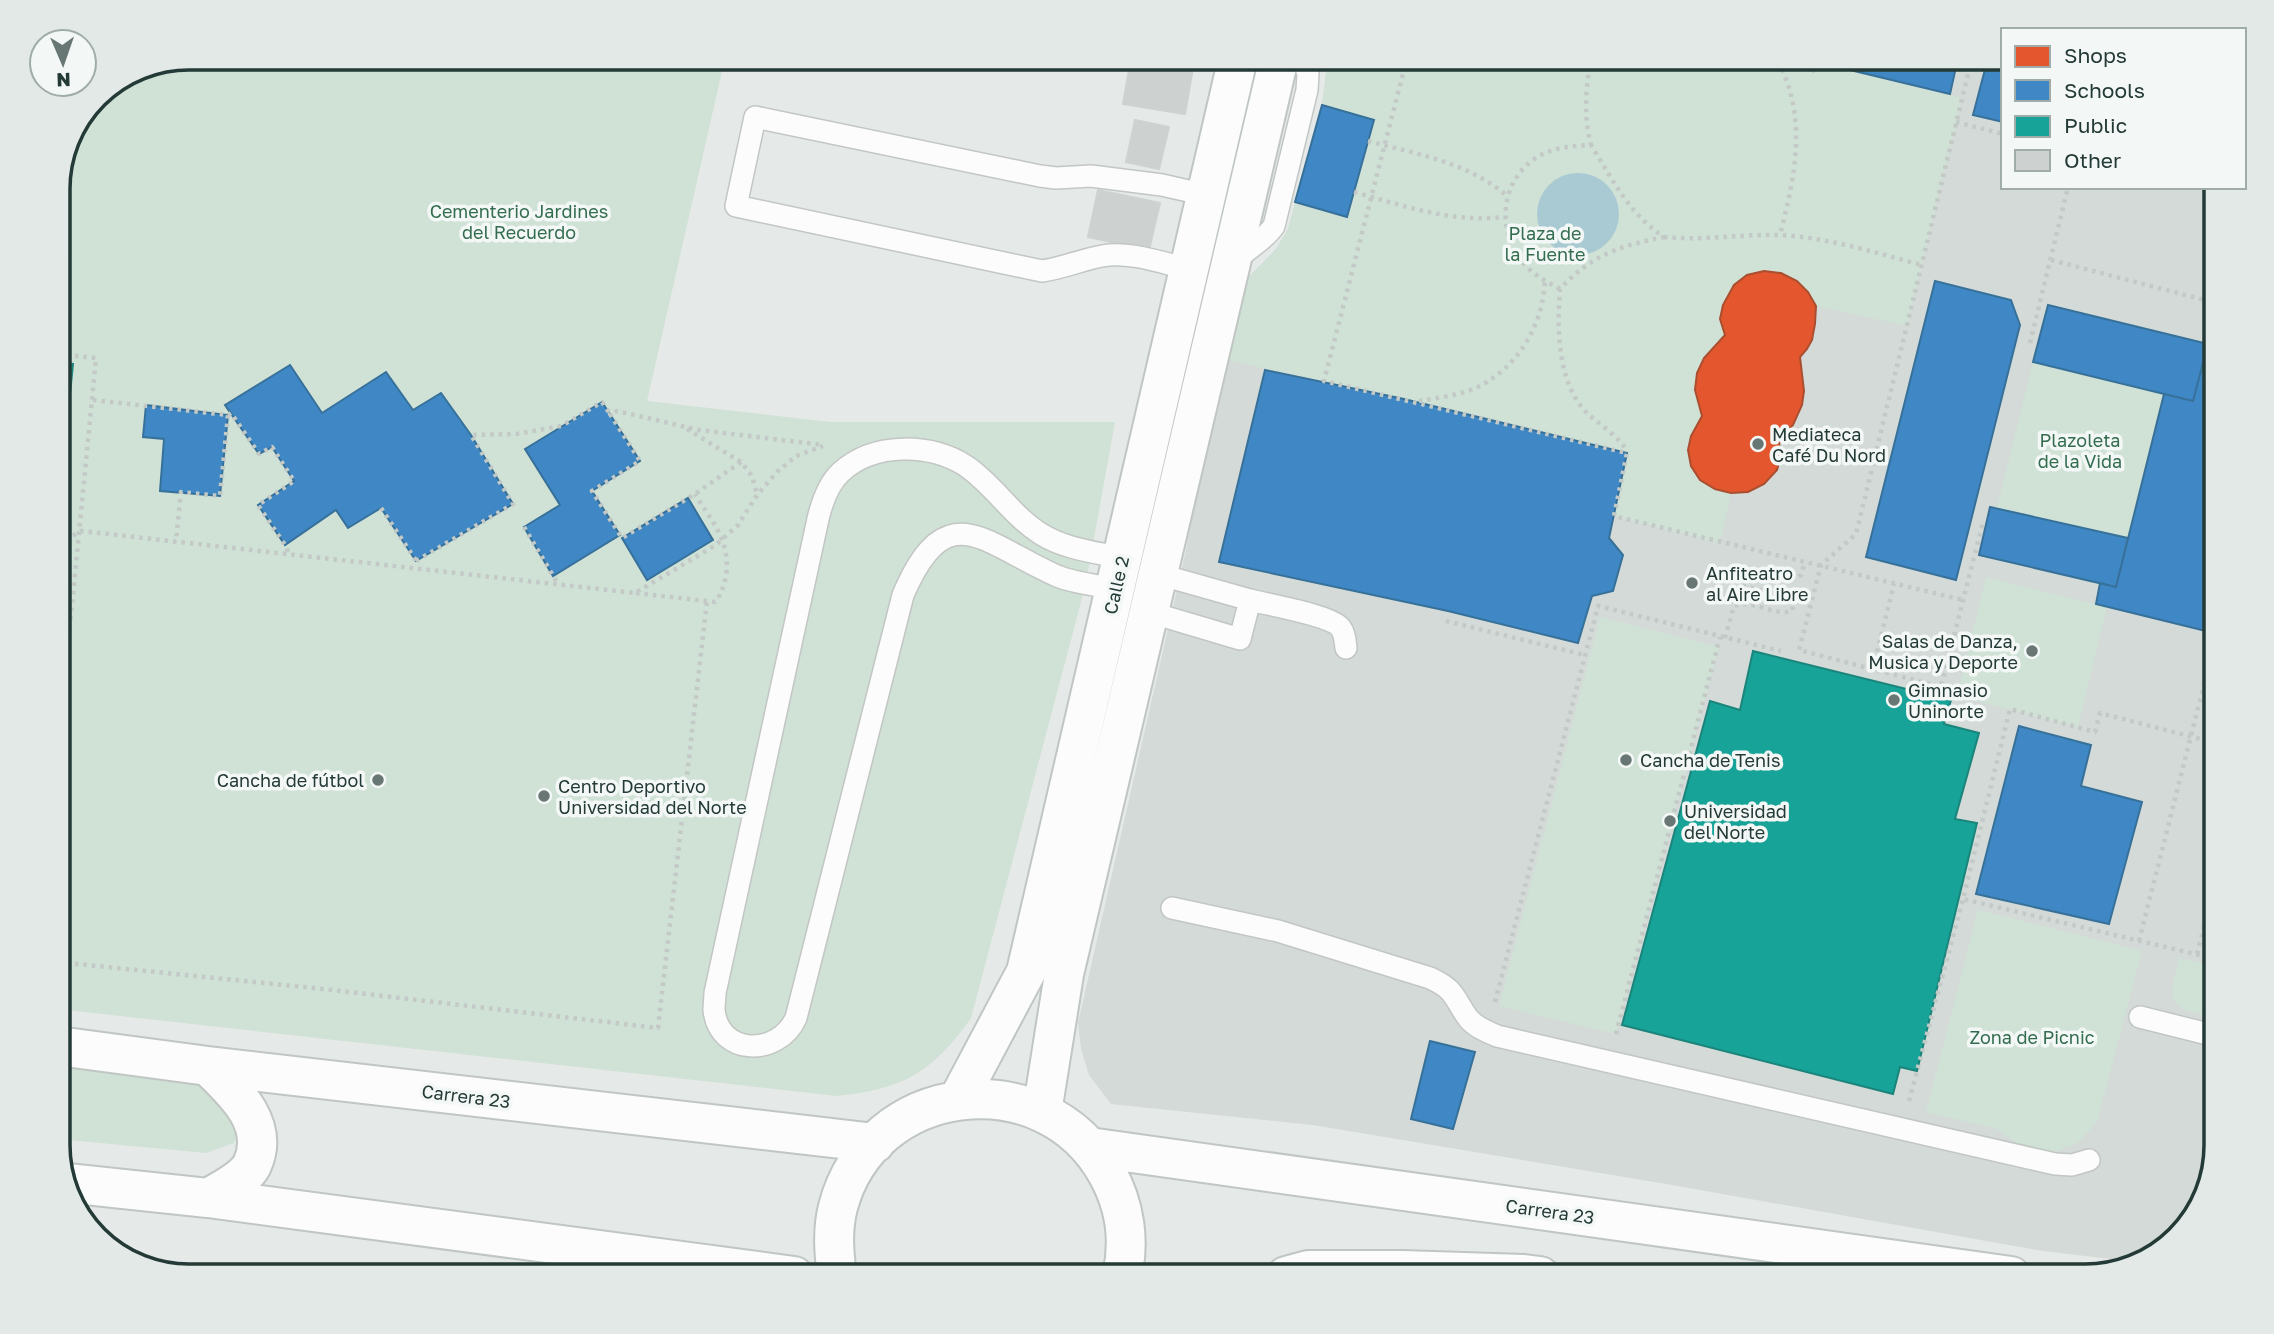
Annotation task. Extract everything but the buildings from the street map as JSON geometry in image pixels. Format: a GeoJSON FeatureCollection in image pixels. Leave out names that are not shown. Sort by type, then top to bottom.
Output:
{"type":"FeatureCollection","features":[{"type":"Feature","properties":{"kind":"street","name":"Calle 2"},"geometry":{"type":"LineString","coordinates":[[958,1100],[1026,972],[1234,70]]}},
{"type":"Feature","properties":{"kind":"street"},"geometry":{"type":"LineString","coordinates":[[1042,1112],[1064,974],[1276,70]]}},
{"type":"Feature","properties":{"kind":"street","name":"Carrera 23"},"geometry":{"type":"LineString","coordinates":[[70,1048],[875,1143]]}},
{"type":"Feature","properties":{"kind":"street"},"geometry":{"type":"LineString","coordinates":[[208,1066],[244,1104],[253,1121],[257,1143],[251,1166],[231,1185],[208,1198]]}},
{"type":"Feature","properties":{"kind":"street"},"geometry":{"type":"LineString","coordinates":[[835,1264],[833,1245],[838,1207],[852,1173],[886,1131],[913,1115],[958,1100],[1000,1100],[1042,1112],[1067,1127],[1089,1147],[1102,1164],[1120,1202],[1126,1244],[1124,1264]]}},
{"type":"Feature","properties":{"kind":"street","name":"Carrera 23"},"geometry":{"type":"LineString","coordinates":[[1089,1147],[1925,1264]]}},
{"type":"Feature","properties":{"kind":"street"},"geometry":{"type":"LineString","coordinates":[[76,1183],[704,1264]]}},
{"type":"Feature","properties":{"kind":"lane"},"geometry":{"type":"LineString","coordinates":[[1229,269],[1274,226],[1307,90],[1307,70]]}},
{"type":"Feature","properties":{"kind":"lane"},"geometry":{"type":"LineString","coordinates":[[1189,270],[1124,255],[1104,256],[1042,271],[736,206],[755,117],[1040,176],[1091,176],[1162,185],[1206,195]]}},
{"type":"Feature","properties":{"kind":"lane"},"geometry":{"type":"LineString","coordinates":[[919,450],[945,456],[967,467],[1042,535],[1118,573],[1060,577],[989,540],[971,535],[955,534],[941,540],[926,553],[913,572],[903,595],[796,1018],[791,1030],[767,1045],[750,1047],[733,1040],[720,1027],[714,1011],[715,993],[822,501],[830,485],[841,472],[876,453],[919,450]]}},
{"type":"Feature","properties":{"kind":"lane"},"geometry":{"type":"LineString","coordinates":[[1158,574],[1324,618],[1338,625],[1344,633],[1346,648]]}},
{"type":"Feature","properties":{"kind":"lane"},"geometry":{"type":"LineString","coordinates":[[1149,612],[1240,639],[1250,600]]}},
{"type":"Feature","properties":{"kind":"lane"},"geometry":{"type":"LineString","coordinates":[[1172,908],[1278,931],[1430,978],[1455,994],[1468,1018],[1478,1027],[1497,1036],[2054,1164],[2072,1165],[2089,1160]]}},
{"type":"Feature","properties":{"kind":"lane"},"geometry":{"type":"LineString","coordinates":[[2140,1017],[2204,1033]]}},
{"type":"Feature","properties":{"kind":"path"},"geometry":{"type":"LineString","coordinates":[[1404,70],[1324,381],[1627,453]]}},
{"type":"Feature","properties":{"kind":"path"},"geometry":{"type":"LineString","coordinates":[[1589,70],[1585,104],[1591,145],[1622,197],[1648,227],[1664,237]]}},
{"type":"Feature","properties":{"kind":"path"},"geometry":{"type":"LineString","coordinates":[[1780,235],[1789,199],[1797,138],[1796,108],[1782,70]]}},
{"type":"Feature","properties":{"kind":"path"},"geometry":{"type":"LineString","coordinates":[[1811,70],[1815,71]]}},
{"type":"Feature","properties":{"kind":"path"},"geometry":{"type":"LineString","coordinates":[[1969,70],[1856,534],[1821,565],[1799,650],[1941,687],[1983,522]]}},
{"type":"Feature","properties":{"kind":"path"},"geometry":{"type":"LineString","coordinates":[[1956,122],[2001,133]]}},
{"type":"Feature","properties":{"kind":"path"},"geometry":{"type":"LineString","coordinates":[[1368,141],[1467,170],[1493,183],[1507,195]]}},
{"type":"Feature","properties":{"kind":"path"},"geometry":{"type":"LineString","coordinates":[[1560,289],[1545,282],[1527,267],[1511,243],[1504,216],[1507,195],[1517,175],[1537,157],[1556,149],[1591,145]]}},
{"type":"Feature","properties":{"kind":"path"},"geometry":{"type":"LineString","coordinates":[[2030,343],[2068,189]]}},
{"type":"Feature","properties":{"kind":"path"},"geometry":{"type":"LineString","coordinates":[[1354,192],[1421,211],[1461,218],[1504,216]]}},
{"type":"Feature","properties":{"kind":"path"},"geometry":{"type":"LineString","coordinates":[[1922,265],[1844,246],[1780,235],[1687,239],[1664,237],[1620,247],[1580,270],[1560,289],[1558,316],[1561,354],[1569,385],[1584,410],[1624,444],[1627,453],[1614,516],[1963,600]]}},
{"type":"Feature","properties":{"kind":"path"},"geometry":{"type":"LineString","coordinates":[[2050,260],[2204,300]]}},
{"type":"Feature","properties":{"kind":"path"},"geometry":{"type":"LineString","coordinates":[[1416,402],[1477,387],[1500,372],[1523,349],[1538,323],[1545,282]]}},
{"type":"Feature","properties":{"kind":"path"},"geometry":{"type":"LineString","coordinates":[[70,355],[96,358],[70,635]]}},
{"type":"Feature","properties":{"kind":"path"},"geometry":{"type":"LineString","coordinates":[[93,400],[228,415],[231,413],[259,454],[272,447],[294,481],[258,505],[289,554]]}},
{"type":"Feature","properties":{"kind":"path"},"geometry":{"type":"LineString","coordinates":[[416,561],[513,504],[471,435],[516,434],[561,426],[602,402],[640,461],[593,491],[622,538],[695,494],[741,462]]}},
{"type":"Feature","properties":{"kind":"path"},"geometry":{"type":"LineString","coordinates":[[610,414],[617,411],[699,430],[824,445]]}},
{"type":"Feature","properties":{"kind":"path"},"geometry":{"type":"LineString","coordinates":[[176,541],[181,492],[220,496],[228,415]]}},
{"type":"Feature","properties":{"kind":"path"},"geometry":{"type":"LineString","coordinates":[[678,424],[741,462],[752,476],[757,495]]}},
{"type":"Feature","properties":{"kind":"path"},"geometry":{"type":"LineString","coordinates":[[635,593],[723,540],[738,525],[757,495],[778,471],[796,456],[831,442]]}},
{"type":"Feature","properties":{"kind":"path"},"geometry":{"type":"LineString","coordinates":[[70,537],[81,531],[715,602],[725,583],[727,549],[695,494]]}},
{"type":"Feature","properties":{"kind":"path"},"geometry":{"type":"LineString","coordinates":[[381,508],[422,569]]}},
{"type":"Feature","properties":{"kind":"path"},"geometry":{"type":"LineString","coordinates":[[524,527],[558,584]]}},
{"type":"Feature","properties":{"kind":"path"},"geometry":{"type":"LineString","coordinates":[[1616,1034],[1734,606],[1743,603],[1783,613],[1792,611],[1794,602],[1788,596],[1745,587],[1739,581],[1741,574],[1751,569],[1791,580],[1801,575],[1805,562]]}},
{"type":"Feature","properties":{"kind":"path"},"geometry":{"type":"LineString","coordinates":[[1875,660],[1895,584]]}},
{"type":"Feature","properties":{"kind":"path"},"geometry":{"type":"LineString","coordinates":[[70,963],[658,1028],[707,601]]}},
{"type":"Feature","properties":{"kind":"path"},"geometry":{"type":"LineString","coordinates":[[1499,1006],[1494,1005],[1598,606],[1781,651]]}},
{"type":"Feature","properties":{"kind":"path"},"geometry":{"type":"LineString","coordinates":[[1446,621],[1586,655]]}},
{"type":"Feature","properties":{"kind":"path"},"geometry":{"type":"LineString","coordinates":[[2139,940],[2204,685]]}},
{"type":"Feature","properties":{"kind":"path"},"geometry":{"type":"LineString","coordinates":[[1908,1107],[2010,709],[2095,732],[2100,713],[2204,740]]}},
{"type":"Feature","properties":{"kind":"path"},"geometry":{"type":"LineString","coordinates":[[1963,899],[2204,956]]}},
{"type":"Feature","properties":{"kind":"path"},"geometry":{"type":"LineString","coordinates":[[2197,954],[2204,927]]}},
{"type":"Feature","properties":{"kind":"path"},"geometry":{"type":"LineString","coordinates":[[1603,1031],[1629,1037]]}},
{"type":"Feature","properties":{"kind":"shaded area","name":"Universidad del Norte"},"geometry":{"type":"Polygon","coordinates":[[[1326,70],[2001,70],[2001,189],[2204,189],[2204,1145],[2200,1176],[2188,1204],[2169,1229],[2157,1239],[2117,1260],[2043,1251],[1313,1125],[1111,1104],[1089,1075],[1081,1049],[1078,1023],[1186,550],[1220,358],[1237,289],[1276,249],[1288,229],[1322,105],[1326,70]]]}},
{"type":"Feature","properties":{"kind":"green space","name":"Centro Deportivo Universidad del Norte"},"geometry":{"type":"Polygon","coordinates":[[[189,70],[722,70],[647,401],[831,422],[1115,422],[1086,583],[971,1018],[957,1037],[929,1065],[898,1083],[837,1096],[70,1010],[70,182],[74,158],[90,123],[105,105],[123,90],[166,72],[189,70]]]}},
{"type":"Feature","properties":{"kind":"green space","name":"Plaza de la Fuente"},"geometry":{"type":"Polygon","coordinates":[[[1326,70],[1849,70],[1962,98],[1907,326],[1816,306],[1800,285],[1782,274],[1764,272],[1747,277],[1733,287],[1724,301],[1720,318],[1725,335],[1709,353],[1699,372],[1697,393],[1702,416],[1690,443],[1689,455],[1696,474],[1704,482],[1731,493],[1720,543],[1614,516],[1627,453],[1220,358],[1237,289],[1276,249],[1288,229],[1322,105],[1326,70]]]}},
{"type":"Feature","properties":{"kind":"green space","name":"Plazoleta de la Vida"},"geometry":{"type":"Polygon","coordinates":[[[2033,362],[2164,394],[2128,538],[1997,508],[2033,362]]]}},
{"type":"Feature","properties":{"kind":"green space","name":"Salas de Danza, Musica y Deporte"},"geometry":{"type":"Polygon","coordinates":[[[1986,577],[2107,607],[2078,727],[1957,696],[1986,577]]]}},
{"type":"Feature","properties":{"kind":"green space"},"geometry":{"type":"Polygon","coordinates":[[[1600,617],[1719,647],[1616,1034],[1499,1006],[1600,617]]]}},
{"type":"Feature","properties":{"kind":"green space","name":"Zona de Picnic"},"geometry":{"type":"Polygon","coordinates":[[[1978,910],[2142,951],[2097,1122],[2079,1142],[2055,1152],[2021,1146],[1997,1129],[1926,1112],[1978,910]]]}},
{"type":"Feature","properties":{"kind":"green space"},"geometry":{"type":"Polygon","coordinates":[[[2179,958],[2204,964],[2204,1015],[2180,1007],[2175,1002],[2173,986],[2179,958]]]}},
{"type":"Feature","properties":{"kind":"green space"},"geometry":{"type":"Polygon","coordinates":[[[70,1064],[197,1080],[240,1127],[234,1143],[206,1153],[70,1140],[70,1064]]]}},
{"type":"Feature","properties":{"kind":"water"},"geometry":{"type":"Polygon","coordinates":[[[1578,173],[1594,176],[1607,185],[1616,198],[1619,214],[1616,230],[1607,243],[1594,252],[1578,255],[1562,252],[1549,243],[1540,230],[1537,214],[1540,198],[1549,185],[1562,176],[1578,173]]]}},
{"type":"Feature","properties":{"kind":"place","name":"Mediateca Café Du Nord"},"geometry":{"type":"Point","coordinates":[1758,444]}},
{"type":"Feature","properties":{"kind":"place","name":"Anfiteatro al Aire Libre"},"geometry":{"type":"Point","coordinates":[1692,583]}},
{"type":"Feature","properties":{"kind":"place","name":"Salas de Danza, Musica y Deporte"},"geometry":{"type":"Point","coordinates":[2032,651]}},
{"type":"Feature","properties":{"kind":"place","name":"Gimnasio Uninorte"},"geometry":{"type":"Point","coordinates":[1894,700]}},
{"type":"Feature","properties":{"kind":"place","name":"Cancha de Tenis"},"geometry":{"type":"Point","coordinates":[1626,760]}},
{"type":"Feature","properties":{"kind":"place","name":"Cancha de fútbol"},"geometry":{"type":"Point","coordinates":[378,780]}},
{"type":"Feature","properties":{"kind":"place","name":"Centro Deportivo Universidad del Norte"},"geometry":{"type":"Point","coordinates":[544,796]}},
{"type":"Feature","properties":{"kind":"place","name":"Universidad del Norte"},"geometry":{"type":"Point","coordinates":[1670,821]}},
{"type":"Feature","properties":{"kind":"park label","name":"Cementerio Jardines del Recuerdo"},"geometry":{"type":"Point","coordinates":[519,221]}}]}
